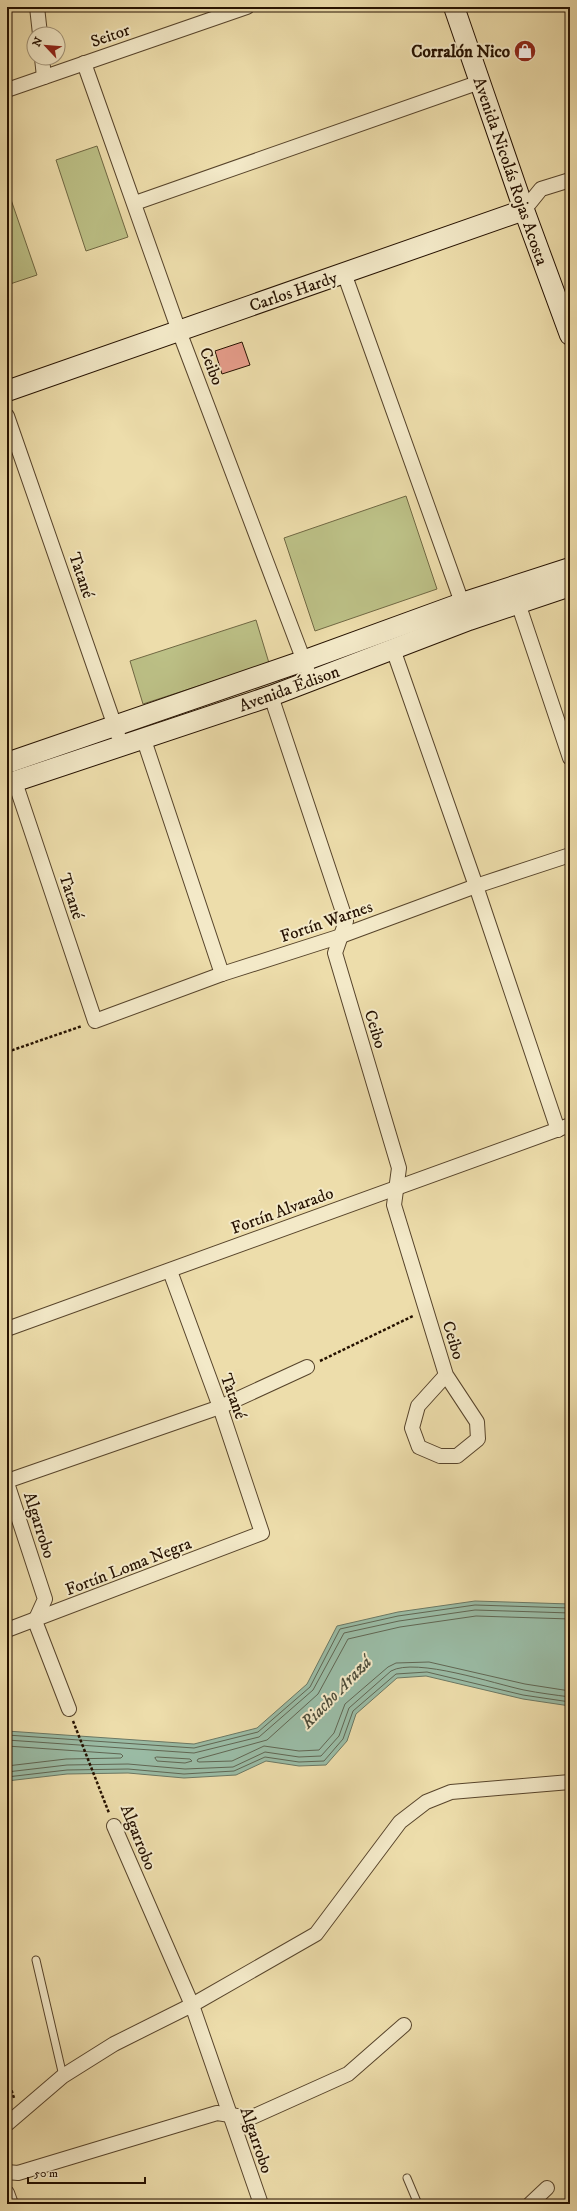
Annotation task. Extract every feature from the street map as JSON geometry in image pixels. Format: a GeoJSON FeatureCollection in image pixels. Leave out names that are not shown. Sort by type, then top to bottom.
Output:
{"type":"FeatureCollection","features":[{"type":"Feature","properties":{"kind":"main road","name":"Avenida Nicolás Rojas Acosta"},"geometry":{"type":"LineString","coordinates":[[454,7],[524,210],[570,335]]}},
{"type":"Feature","properties":{"kind":"main road","name":"Carlos Hardy"},"geometry":{"type":"LineString","coordinates":[[7,391],[524,210]]}},
{"type":"Feature","properties":{"kind":"main road","name":"Avenida Édison"},"geometry":{"type":"LineString","coordinates":[[11,783],[144,740],[271,696],[393,649],[465,612],[570,568]]}},
{"type":"Feature","properties":{"kind":"main road","name":"Avenida Édison"},"geometry":{"type":"LineString","coordinates":[[7,763],[304,661],[465,612],[518,603],[570,586]]}},
{"type":"Feature","properties":{"kind":"street"},"geometry":{"type":"LineString","coordinates":[[37,7],[39,26]]}},
{"type":"Feature","properties":{"kind":"street","name":"Seitor"},"geometry":{"type":"LineString","coordinates":[[7,90],[247,7]]}},
{"type":"Feature","properties":{"kind":"street","name":"Ceibo"},"geometry":{"type":"LineString","coordinates":[[84,63],[135,203],[179,331],[311,680]]}},
{"type":"Feature","properties":{"kind":"street"},"geometry":{"type":"LineString","coordinates":[[43,66],[44,77]]}},
{"type":"Feature","properties":{"kind":"street"},"geometry":{"type":"LineString","coordinates":[[135,203],[480,82]]}},
{"type":"Feature","properties":{"kind":"street"},"geometry":{"type":"LineString","coordinates":[[524,210],[541,189],[570,180]]}},
{"type":"Feature","properties":{"kind":"street"},"geometry":{"type":"LineString","coordinates":[[344,273],[465,612]]}},
{"type":"Feature","properties":{"kind":"street","name":"Tatané"},"geometry":{"type":"LineString","coordinates":[[7,416],[122,746]]}},
{"type":"Feature","properties":{"kind":"street"},"geometry":{"type":"LineString","coordinates":[[518,603],[570,758]]}},
{"type":"Feature","properties":{"kind":"street"},"geometry":{"type":"LineString","coordinates":[[393,649],[476,886],[564,1127]]}},
{"type":"Feature","properties":{"kind":"street","name":"Ceibo"},"geometry":{"type":"LineString","coordinates":[[271,696],[346,921],[335,953],[399,1168],[395,1188],[394,1205],[446,1375],[477,1422],[478,1439],[457,1456],[440,1456],[419,1446],[412,1428],[418,1406],[446,1375]]}},
{"type":"Feature","properties":{"kind":"street"},"geometry":{"type":"LineString","coordinates":[[144,740],[222,974]]}},
{"type":"Feature","properties":{"kind":"street","name":"Tatané"},"geometry":{"type":"LineString","coordinates":[[11,783],[94,1021]]}},
{"type":"Feature","properties":{"kind":"street","name":"Fortín Warnes"},"geometry":{"type":"LineString","coordinates":[[94,1021],[222,974],[341,936],[476,886],[570,855]]}},
{"type":"Feature","properties":{"kind":"street","name":"Fortín Alvarado"},"geometry":{"type":"LineString","coordinates":[[7,1330],[564,1127]]}},
{"type":"Feature","properties":{"kind":"street","name":"Tatané"},"geometry":{"type":"LineString","coordinates":[[170,1271],[220,1407],[262,1533]]}},
{"type":"Feature","properties":{"kind":"street"},"geometry":{"type":"LineString","coordinates":[[7,1482],[220,1407],[307,1367]]}},
{"type":"Feature","properties":{"kind":"street","name":"Algarrobo"},"geometry":{"type":"LineString","coordinates":[[7,1482],[45,1598],[35,1621]]}},
{"type":"Feature","properties":{"kind":"street","name":"Fortín Loma Negra"},"geometry":{"type":"LineString","coordinates":[[7,1630],[35,1621],[262,1533]]}},
{"type":"Feature","properties":{"kind":"street"},"geometry":{"type":"LineString","coordinates":[[35,1621],[69,1709]]}},
{"type":"Feature","properties":{"kind":"street"},"geometry":{"type":"LineString","coordinates":[[7,2124],[63,2076],[114,2044],[192,2005],[316,1934],[400,1822],[426,1802],[451,1792],[570,1782]]}},
{"type":"Feature","properties":{"kind":"street","name":"Algarrobo"},"geometry":{"type":"LineString","coordinates":[[114,1826],[192,2005],[261,2204]]}},
{"type":"Feature","properties":{"kind":"street"},"geometry":{"type":"LineString","coordinates":[[7,2172],[18,2173],[217,2114],[250,2118],[348,2074],[404,2025]]}},
{"type":"Feature","properties":{"kind":"street"},"geometry":{"type":"LineString","coordinates":[[530,2204],[547,2188]]}},
{"type":"Feature","properties":{"kind":"street"},"geometry":{"type":"LineString","coordinates":[[7,2193],[11,2204]]}},
{"type":"Feature","properties":{"kind":"lane"},"geometry":{"type":"LineString","coordinates":[[36,1960],[63,2076]]}},
{"type":"Feature","properties":{"kind":"lane"},"geometry":{"type":"LineString","coordinates":[[407,2178],[418,2204]]}},
{"type":"Feature","properties":{"kind":"path"},"geometry":{"type":"LineString","coordinates":[[7,1052],[94,1021]]}},
{"type":"Feature","properties":{"kind":"path"},"geometry":{"type":"LineString","coordinates":[[307,1367],[426,1310]]}},
{"type":"Feature","properties":{"kind":"path","name":"Algarrobo"},"geometry":{"type":"LineString","coordinates":[[69,1709],[114,1826]]}},
{"type":"Feature","properties":{"kind":"path"},"geometry":{"type":"LineString","coordinates":[[7,2076],[19,2113]]}},
{"type":"Feature","properties":{"kind":"green space"},"geometry":{"type":"Polygon","coordinates":[[[97,146],[128,237],[86,251],[56,160],[97,146]]]}},
{"type":"Feature","properties":{"kind":"green space"},"geometry":{"type":"Polygon","coordinates":[[[7,188],[37,275],[7,285],[7,188]]]}},
{"type":"Feature","properties":{"kind":"green space"},"geometry":{"type":"Polygon","coordinates":[[[406,496],[437,589],[315,631],[284,538],[406,496]]]}},
{"type":"Feature","properties":{"kind":"green space"},"geometry":{"type":"Polygon","coordinates":[[[256,620],[269,663],[143,704],[130,661],[256,620]]]}},
{"type":"Feature","properties":{"kind":"water","name":"Riacho Arazá"},"geometry":{"type":"Polygon","coordinates":[[[475,1601],[570,1604],[570,1706],[523,1699],[426,1676],[397,1678],[356,1714],[347,1741],[326,1765],[299,1766],[266,1761],[236,1775],[184,1778],[128,1773],[67,1774],[7,1781],[7,1731],[194,1744],[257,1728],[307,1684],[337,1626],[398,1612],[475,1601]]]}},
{"type":"Feature","properties":{"kind":"building"},"geometry":{"type":"Polygon","coordinates":[[[242,342],[250,365],[222,374],[215,351],[242,342]]]}},
{"type":"Feature","properties":{"kind":"place","name":"Corralón Nico"},"geometry":{"type":"Point","coordinates":[525,51]}}]}
